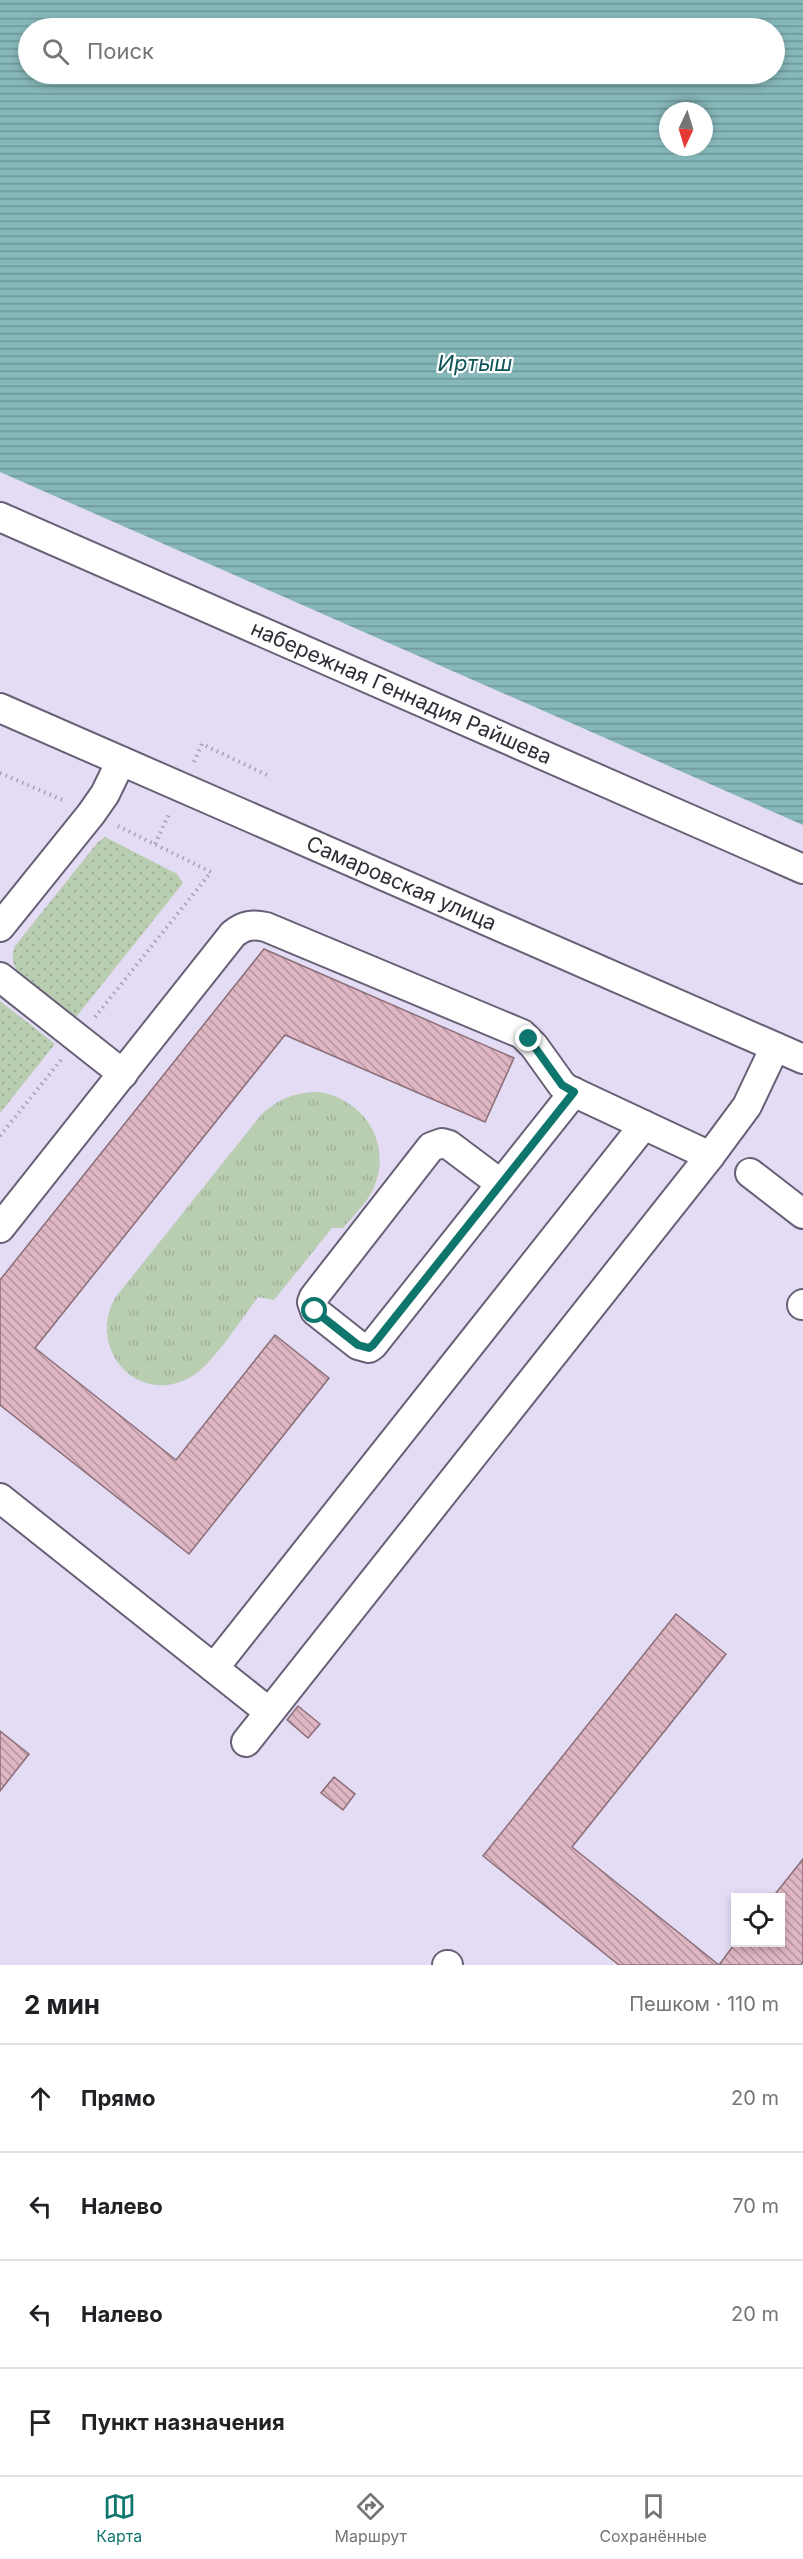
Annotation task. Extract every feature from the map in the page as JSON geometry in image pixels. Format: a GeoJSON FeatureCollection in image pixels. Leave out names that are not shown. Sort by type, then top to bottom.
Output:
{"type":"FeatureCollection","features":[{"type":"Feature","properties":{"kind":"street","name":"набережная Геннадия Райшева"},"geometry":{"type":"LineString","coordinates":[[0,517],[803,869]]}},
{"type":"Feature","properties":{"kind":"street","name":"Самаровская улица"},"geometry":{"type":"LineString","coordinates":[[0,708],[803,1059]]}},
{"type":"Feature","properties":{"kind":"street"},"geometry":{"type":"LineString","coordinates":[[0,927],[92,813],[105,794],[121,761]]}},
{"type":"Feature","properties":{"kind":"street"},"geometry":{"type":"LineString","coordinates":[[0,1228],[233,934],[246,926],[253,925],[266,927],[522,1034],[534,1046],[562,1085],[710,1156]]}},
{"type":"Feature","properties":{"kind":"street"},"geometry":{"type":"LineString","coordinates":[[0,977],[123,1074]]}},
{"type":"Feature","properties":{"kind":"street"},"geometry":{"type":"LineString","coordinates":[[246,1742],[710,1156],[747,1106],[775,1047]]}},
{"type":"Feature","properties":{"kind":"street"},"geometry":{"type":"LineString","coordinates":[[501,1184],[448,1145],[437,1143],[431,1147],[314,1297],[312,1302],[315,1311],[358,1345],[369,1348],[373,1345],[501,1184],[574,1092]]}},
{"type":"Feature","properties":{"kind":"street"},"geometry":{"type":"LineString","coordinates":[[214,1668],[645,1125]]}},
{"type":"Feature","properties":{"kind":"street"},"geometry":{"type":"LineString","coordinates":[[750,1173],[803,1214]]}},
{"type":"Feature","properties":{"kind":"street"},"geometry":{"type":"LineString","coordinates":[[0,1498],[269,1712]]}},
{"type":"Feature","properties":{"kind":"path"},"geometry":{"type":"LineString","coordinates":[[0,1136],[212,872]]}},
{"type":"Feature","properties":{"kind":"green space"},"geometry":{"type":"Polygon","coordinates":[[[105,837],[177,874],[183,883],[76,1017],[18,972],[13,962],[13,953],[15,946],[98,842],[105,837]]]}},
{"type":"Feature","properties":{"kind":"green space"},"geometry":{"type":"Polygon","coordinates":[[[0,1001],[55,1044],[0,1113],[0,1001]]]}},
{"type":"Feature","properties":{"kind":"green space"},"geometry":{"type":"Polygon","coordinates":[[[319,1092],[335,1096],[349,1104],[361,1114],[377,1139],[380,1155],[379,1171],[368,1198],[343,1228],[332,1228],[274,1300],[258,1297],[216,1353],[198,1372],[169,1385],[151,1384],[135,1378],[122,1367],[112,1353],[107,1336],[108,1317],[115,1298],[261,1115],[287,1098],[302,1093],[319,1092]]]}},
{"type":"Feature","properties":{"kind":"water","name":"Иртыш"},"geometry":{"type":"Polygon","coordinates":[[[0,0],[803,0],[803,825],[0,472],[0,0]]]}},
{"type":"Feature","properties":{"kind":"building"},"geometry":{"type":"Polygon","coordinates":[[[264,949],[514,1058],[485,1122],[285,1035],[35,1348],[176,1460],[275,1335],[329,1378],[189,1554],[0,1405],[0,1280],[264,949]]]}},
{"type":"Feature","properties":{"kind":"building"},"geometry":{"type":"Polygon","coordinates":[[[676,1614],[726,1654],[572,1847],[719,1965],[619,1965],[483,1856],[676,1614]]]}},
{"type":"Feature","properties":{"kind":"building"},"geometry":{"type":"Polygon","coordinates":[[[298,1706],[320,1724],[308,1738],[287,1720],[298,1706]]]}},
{"type":"Feature","properties":{"kind":"building"},"geometry":{"type":"Polygon","coordinates":[[[0,1731],[29,1754],[0,1791],[0,1731]]]}},
{"type":"Feature","properties":{"kind":"building"},"geometry":{"type":"Polygon","coordinates":[[[334,1777],[355,1794],[343,1810],[321,1793],[334,1777]]]}},
{"type":"Feature","properties":{"kind":"building"},"geometry":{"type":"Polygon","coordinates":[[[803,1859],[803,1962],[801,1965],[719,1965],[732,1947],[785,1947],[785,1893],[776,1893],[803,1859]]]}},
{"type":"Feature","properties":{"kind":"route"},"geometry":{"type":"LineString","coordinates":[[315,1311],[358,1345],[364,1348],[373,1345],[574,1092],[562,1085],[529,1039]]}}]}
